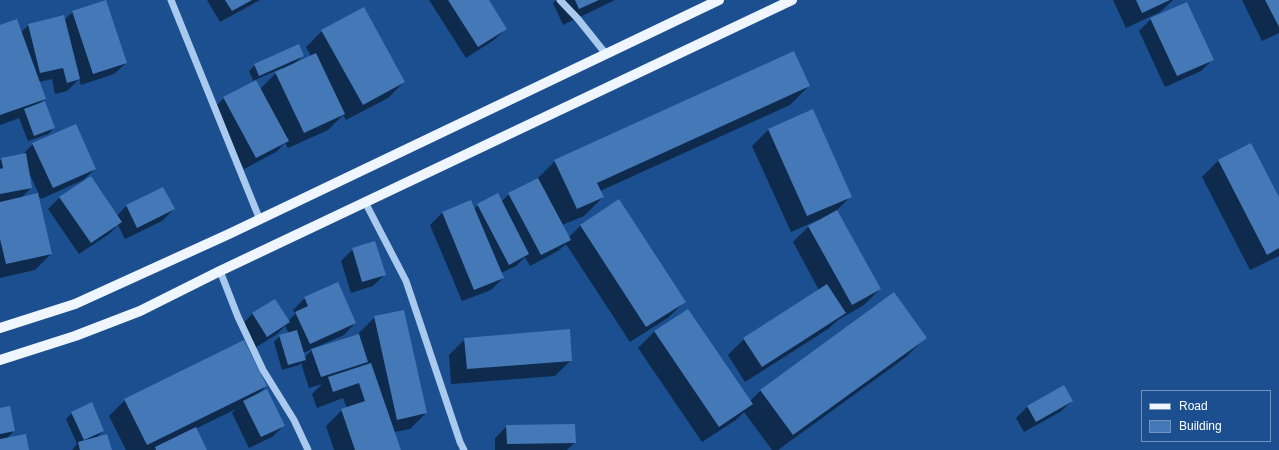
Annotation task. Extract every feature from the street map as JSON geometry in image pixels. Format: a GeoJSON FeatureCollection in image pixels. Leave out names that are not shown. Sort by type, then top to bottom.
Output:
{"type":"FeatureCollection","features":[{"type":"Feature","properties":{"kind":"main road"},"geometry":{"type":"LineString","coordinates":[[0,328],[75,304],[260,220],[719,0]]}},
{"type":"Feature","properties":{"kind":"main road"},"geometry":{"type":"LineString","coordinates":[[0,360],[75,336],[140,311],[220,271],[792,0]]}},
{"type":"Feature","properties":{"kind":"street"},"geometry":{"type":"LineString","coordinates":[[171,0],[260,220]]}},
{"type":"Feature","properties":{"kind":"street"},"geometry":{"type":"LineString","coordinates":[[560,0],[578,19],[606,54]]}},
{"type":"Feature","properties":{"kind":"street"},"geometry":{"type":"LineString","coordinates":[[365,202],[406,280],[460,442],[464,450]]}},
{"type":"Feature","properties":{"kind":"street"},"geometry":{"type":"LineString","coordinates":[[220,271],[238,317],[263,370],[294,420],[308,450]]}},
{"type":"Feature","properties":{"kind":"building"},"geometry":{"type":"Polygon","coordinates":[[[106,0],[127,63],[93,74],[72,11],[106,0]]]}},
{"type":"Feature","properties":{"kind":"building"},"geometry":{"type":"Polygon","coordinates":[[[225,0],[252,0],[232,11],[225,0]]]}},
{"type":"Feature","properties":{"kind":"building"},"geometry":{"type":"Polygon","coordinates":[[[448,0],[489,0],[507,29],[478,47],[448,0]]]}},
{"type":"Feature","properties":{"kind":"building"},"geometry":{"type":"Polygon","coordinates":[[[575,0],[599,0],[579,9],[575,0]]]}},
{"type":"Feature","properties":{"kind":"building"},"geometry":{"type":"Polygon","coordinates":[[[1136,0],[1170,0],[1142,13],[1136,0]]]}},
{"type":"Feature","properties":{"kind":"building"},"geometry":{"type":"Polygon","coordinates":[[[1265,0],[1279,0],[1279,27],[1265,0]]]}},
{"type":"Feature","properties":{"kind":"building"},"geometry":{"type":"Polygon","coordinates":[[[1187,2],[1214,60],[1177,76],[1150,18],[1187,2]]]}},
{"type":"Feature","properties":{"kind":"building"},"geometry":{"type":"Polygon","coordinates":[[[364,7],[405,82],[363,105],[321,30],[364,7]]]}},
{"type":"Feature","properties":{"kind":"building"},"geometry":{"type":"Polygon","coordinates":[[[64,15],[80,79],[67,83],[63,68],[40,73],[28,24],[64,15]]]}},
{"type":"Feature","properties":{"kind":"building"},"geometry":{"type":"Polygon","coordinates":[[[17,19],[46,99],[0,115],[0,25],[17,19]]]}},
{"type":"Feature","properties":{"kind":"building"},"geometry":{"type":"Polygon","coordinates":[[[299,44],[304,56],[259,76],[254,64],[299,44]]]}},
{"type":"Feature","properties":{"kind":"building"},"geometry":{"type":"Polygon","coordinates":[[[794,51],[810,86],[597,183],[604,197],[577,209],[554,160],[794,51]]]}},
{"type":"Feature","properties":{"kind":"building"},"geometry":{"type":"Polygon","coordinates":[[[316,53],[345,114],[304,133],[275,72],[316,53]]]}},
{"type":"Feature","properties":{"kind":"building"},"geometry":{"type":"Polygon","coordinates":[[[256,80],[289,141],[256,158],[223,97],[256,80]]]}},
{"type":"Feature","properties":{"kind":"building"},"geometry":{"type":"Polygon","coordinates":[[[45,101],[55,128],[34,136],[24,109],[45,101]]]}},
{"type":"Feature","properties":{"kind":"building"},"geometry":{"type":"Polygon","coordinates":[[[813,109],[852,197],[807,216],[768,129],[813,109]]]}},
{"type":"Feature","properties":{"kind":"building"},"geometry":{"type":"Polygon","coordinates":[[[76,124],[96,169],[53,188],[32,143],[76,124]]]}},
{"type":"Feature","properties":{"kind":"building"},"geometry":{"type":"Polygon","coordinates":[[[1251,143],[1279,197],[1279,248],[1267,255],[1218,160],[1251,143]]]}},
{"type":"Feature","properties":{"kind":"building"},"geometry":{"type":"Polygon","coordinates":[[[26,153],[32,188],[0,194],[0,169],[3,168],[1,158],[26,153]]]}},
{"type":"Feature","properties":{"kind":"building"},"geometry":{"type":"Polygon","coordinates":[[[91,176],[122,222],[91,243],[59,197],[91,176]]]}},
{"type":"Feature","properties":{"kind":"building"},"geometry":{"type":"Polygon","coordinates":[[[538,178],[571,240],[541,255],[508,193],[538,178]]]}},
{"type":"Feature","properties":{"kind":"building"},"geometry":{"type":"Polygon","coordinates":[[[163,187],[175,209],[137,228],[126,205],[163,187]]]}},
{"type":"Feature","properties":{"kind":"building"},"geometry":{"type":"Polygon","coordinates":[[[38,193],[52,254],[6,264],[0,239],[0,202],[38,193]]]}},
{"type":"Feature","properties":{"kind":"building"},"geometry":{"type":"Polygon","coordinates":[[[498,193],[529,254],[509,265],[477,204],[498,193]]]}},
{"type":"Feature","properties":{"kind":"building"},"geometry":{"type":"Polygon","coordinates":[[[619,199],[686,302],[646,327],[580,225],[619,199]]]}},
{"type":"Feature","properties":{"kind":"building"},"geometry":{"type":"Polygon","coordinates":[[[471,200],[504,278],[474,290],[442,212],[471,200]]]}},
{"type":"Feature","properties":{"kind":"building"},"geometry":{"type":"Polygon","coordinates":[[[837,210],[881,289],[852,305],[808,226],[837,210]]]}},
{"type":"Feature","properties":{"kind":"building"},"geometry":{"type":"Polygon","coordinates":[[[375,241],[386,275],[362,282],[352,248],[375,241]]]}},
{"type":"Feature","properties":{"kind":"building"},"geometry":{"type":"Polygon","coordinates":[[[338,282],[356,323],[310,344],[295,312],[308,306],[304,297],[338,282]]]}},
{"type":"Feature","properties":{"kind":"building"},"geometry":{"type":"Polygon","coordinates":[[[827,284],[846,313],[762,367],[743,338],[827,284]]]}},
{"type":"Feature","properties":{"kind":"building"},"geometry":{"type":"Polygon","coordinates":[[[894,292],[927,338],[793,435],[760,390],[894,292]]]}},
{"type":"Feature","properties":{"kind":"building"},"geometry":{"type":"Polygon","coordinates":[[[275,299],[290,322],[267,337],[252,313],[275,299]]]}},
{"type":"Feature","properties":{"kind":"building"},"geometry":{"type":"Polygon","coordinates":[[[688,309],[753,404],[719,427],[654,331],[688,309]]]}},
{"type":"Feature","properties":{"kind":"building"},"geometry":{"type":"Polygon","coordinates":[[[404,310],[427,413],[397,420],[374,316],[404,310]]]}},
{"type":"Feature","properties":{"kind":"building"},"geometry":{"type":"Polygon","coordinates":[[[570,329],[572,361],[467,369],[464,338],[570,329]]]}},
{"type":"Feature","properties":{"kind":"building"},"geometry":{"type":"Polygon","coordinates":[[[297,330],[306,360],[288,365],[279,335],[297,330]]]}},
{"type":"Feature","properties":{"kind":"building"},"geometry":{"type":"Polygon","coordinates":[[[359,334],[368,362],[321,377],[311,349],[359,334]]]}},
{"type":"Feature","properties":{"kind":"building"},"geometry":{"type":"Polygon","coordinates":[[[244,340],[267,386],[147,445],[124,399],[244,340]]]}},
{"type":"Feature","properties":{"kind":"building"},"geometry":{"type":"Polygon","coordinates":[[[371,363],[401,450],[355,450],[341,409],[365,401],[359,383],[333,392],[328,377],[371,363]]]}},
{"type":"Feature","properties":{"kind":"building"},"geometry":{"type":"Polygon","coordinates":[[[1064,385],[1073,401],[1036,422],[1027,406],[1064,385]]]}},
{"type":"Feature","properties":{"kind":"building"},"geometry":{"type":"Polygon","coordinates":[[[267,389],[285,426],[261,437],[243,401],[267,389]]]}},
{"type":"Feature","properties":{"kind":"building"},"geometry":{"type":"Polygon","coordinates":[[[92,402],[104,431],[84,440],[71,412],[92,402]]]}},
{"type":"Feature","properties":{"kind":"building"},"geometry":{"type":"Polygon","coordinates":[[[10,406],[15,431],[0,434],[0,408],[10,406]]]}},
{"type":"Feature","properties":{"kind":"building"},"geometry":{"type":"Polygon","coordinates":[[[575,424],[576,443],[507,444],[506,425],[575,424]]]}},
{"type":"Feature","properties":{"kind":"building"},"geometry":{"type":"Polygon","coordinates":[[[196,427],[207,450],[156,450],[155,447],[196,427]]]}},
{"type":"Feature","properties":{"kind":"building"},"geometry":{"type":"Polygon","coordinates":[[[26,434],[29,450],[0,450],[0,439],[26,434]]]}},
{"type":"Feature","properties":{"kind":"building"},"geometry":{"type":"Polygon","coordinates":[[[107,434],[112,450],[80,450],[78,442],[107,434]]]}}]}
